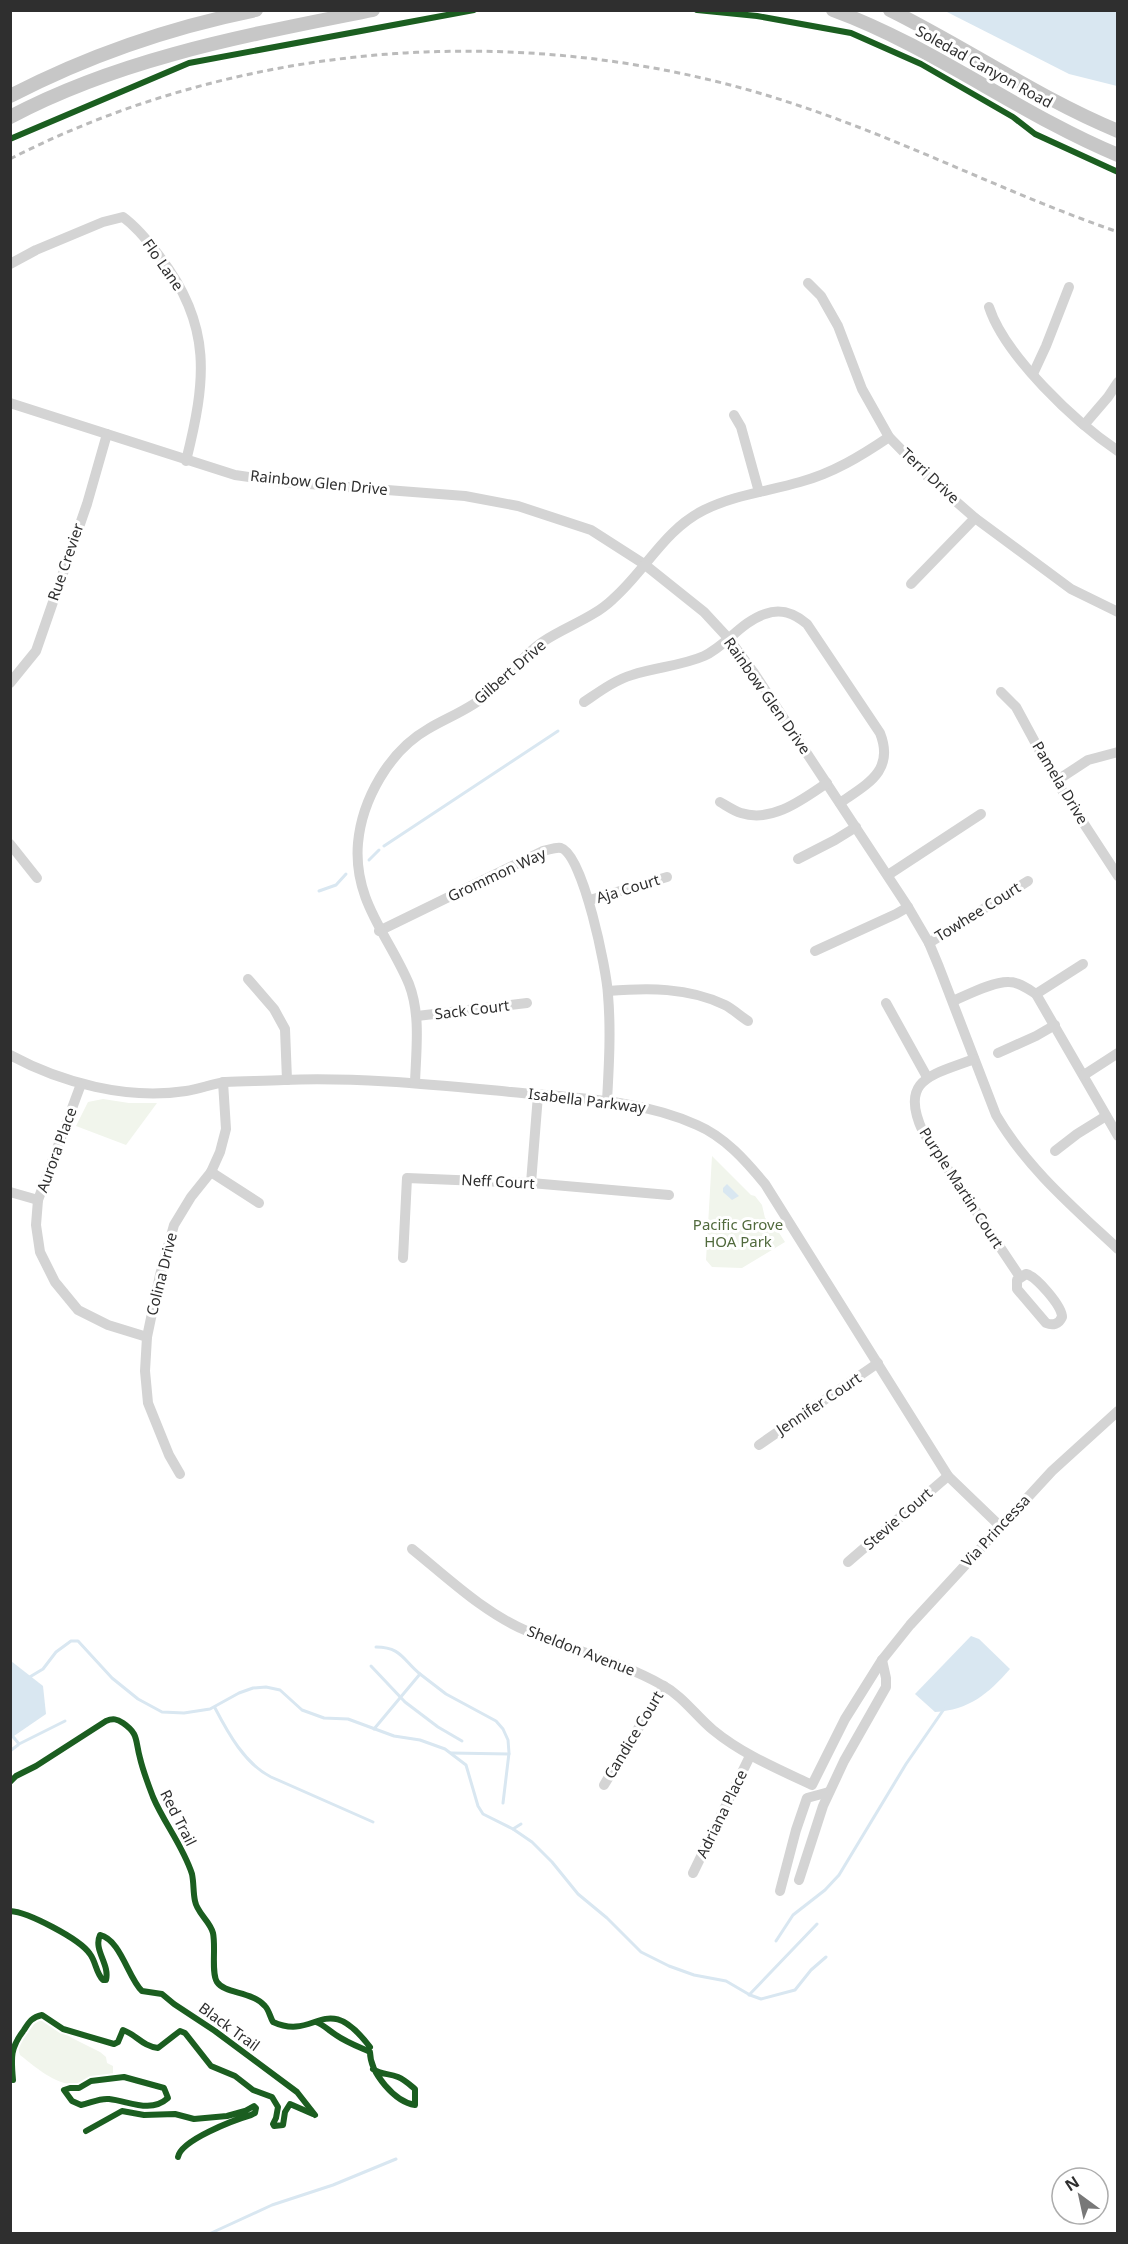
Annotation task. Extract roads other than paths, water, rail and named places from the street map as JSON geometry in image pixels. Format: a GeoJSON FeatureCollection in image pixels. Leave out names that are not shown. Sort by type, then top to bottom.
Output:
{"type":"FeatureCollection","features":[{"type":"Feature","properties":{"kind":"main road"},"geometry":{"type":"LineString","coordinates":[[10,96],[105,54],[209,20],[256,10]]}},
{"type":"Feature","properties":{"kind":"main road"},"geometry":{"type":"LineString","coordinates":[[10,117],[114,72],[215,42],[373,10]]}},
{"type":"Feature","properties":{"kind":"main road","name":"Soledad Canyon Road"},"geometry":{"type":"LineString","coordinates":[[833,10],[905,41],[1054,125],[1118,155]]}},
{"type":"Feature","properties":{"kind":"main road","name":"Soledad Canyon Road"},"geometry":{"type":"LineString","coordinates":[[890,10],[1067,107],[1118,131]]}},
{"type":"Feature","properties":{"kind":"street","name":"Flo Lane"},"geometry":{"type":"LineString","coordinates":[[10,264],[36,250],[103,222],[123,217],[134,225],[169,268],[185,296],[195,327],[202,378],[198,414],[186,461]]}},
{"type":"Feature","properties":{"kind":"street","name":"Terri Drive"},"geometry":{"type":"LineString","coordinates":[[808,283],[821,296],[838,326],[862,389],[889,437],[928,477],[975,518],[1071,589],[1118,612]]}},
{"type":"Feature","properties":{"kind":"street"},"geometry":{"type":"LineString","coordinates":[[1033,374],[1069,286]]}},
{"type":"Feature","properties":{"kind":"street"},"geometry":{"type":"LineString","coordinates":[[989,308],[995,324],[1049,393],[1084,425],[1118,451]]}},
{"type":"Feature","properties":{"kind":"street"},"geometry":{"type":"LineString","coordinates":[[1084,425],[1108,397],[1118,381]]}},
{"type":"Feature","properties":{"kind":"street","name":"Rainbow Glen Drive"},"geometry":{"type":"LineString","coordinates":[[10,403],[235,475],[283,482],[465,496],[518,506],[591,530],[644,564],[704,612],[729,639],[754,673],[888,875],[929,943],[996,1115],[1018,1150],[1051,1186],[1118,1249]]}},
{"type":"Feature","properties":{"kind":"street"},"geometry":{"type":"LineString","coordinates":[[734,415],[741,427],[759,492]]}},
{"type":"Feature","properties":{"kind":"street","name":"Rue Crevier"},"geometry":{"type":"LineString","coordinates":[[10,683],[36,651],[87,504],[107,434]]}},
{"type":"Feature","properties":{"kind":"street","name":"Gilbert Drive"},"geometry":{"type":"LineString","coordinates":[[415,1083],[417,1016],[410,986],[367,905],[359,873],[358,844],[363,817],[376,785],[393,760],[426,730],[490,693],[531,650],[591,616],[613,599],[670,534],[687,519],[723,502],[831,472],[889,437]]}},
{"type":"Feature","properties":{"kind":"street"},"geometry":{"type":"LineString","coordinates":[[911,584],[975,518]]}},
{"type":"Feature","properties":{"kind":"street"},"geometry":{"type":"LineString","coordinates":[[584,702],[615,682],[631,675],[705,656],[749,623],[765,614],[781,611],[795,614],[807,624],[880,733],[885,747],[885,758],[878,773],[840,803]]}},
{"type":"Feature","properties":{"kind":"street","name":"Pamela Drive"},"geometry":{"type":"LineString","coordinates":[[1001,692],[1016,707],[1056,781],[1118,876]]}},
{"type":"Feature","properties":{"kind":"street"},"geometry":{"type":"LineString","coordinates":[[1056,781],[1088,760],[1118,752]]}},
{"type":"Feature","properties":{"kind":"street"},"geometry":{"type":"LineString","coordinates":[[720,802],[739,813],[754,816],[776,812],[796,803],[827,783]]}},
{"type":"Feature","properties":{"kind":"street"},"geometry":{"type":"LineString","coordinates":[[888,875],[981,814]]}},
{"type":"Feature","properties":{"kind":"street"},"geometry":{"type":"LineString","coordinates":[[798,859],[856,827]]}},
{"type":"Feature","properties":{"kind":"street"},"geometry":{"type":"LineString","coordinates":[[10,844],[37,878]]}},
{"type":"Feature","properties":{"kind":"street","name":"Grommon Way"},"geometry":{"type":"LineString","coordinates":[[380,931],[543,851],[562,848],[570,853],[590,900],[608,991],[610,1040],[607,1101]]}},
{"type":"Feature","properties":{"kind":"street","name":"Aja Court"},"geometry":{"type":"LineString","coordinates":[[590,900],[667,877]]}},
{"type":"Feature","properties":{"kind":"street","name":"Towhee Court"},"geometry":{"type":"LineString","coordinates":[[929,943],[1028,881]]}},
{"type":"Feature","properties":{"kind":"street"},"geometry":{"type":"LineString","coordinates":[[814,951],[908,907]]}},
{"type":"Feature","properties":{"kind":"street"},"geometry":{"type":"LineString","coordinates":[[1036,994],[1083,964]]}},
{"type":"Feature","properties":{"kind":"street"},"geometry":{"type":"LineString","coordinates":[[248,979],[269,1002],[285,1029],[287,1080]]}},
{"type":"Feature","properties":{"kind":"street"},"geometry":{"type":"LineString","coordinates":[[953,1001],[1000,983],[1010,982],[1024,986],[1036,994],[1118,1136]]}},
{"type":"Feature","properties":{"kind":"street"},"geometry":{"type":"LineString","coordinates":[[608,991],[646,988],[687,992],[725,1005],[748,1022]]}},
{"type":"Feature","properties":{"kind":"street","name":"Sack Court"},"geometry":{"type":"LineString","coordinates":[[417,1016],[527,1003]]}},
{"type":"Feature","properties":{"kind":"street"},"geometry":{"type":"LineString","coordinates":[[886,1003],[927,1077],[974,1059]]}},
{"type":"Feature","properties":{"kind":"street"},"geometry":{"type":"LineString","coordinates":[[998,1053],[1055,1025]]}},
{"type":"Feature","properties":{"kind":"street"},"geometry":{"type":"LineString","coordinates":[[1084,1075],[1118,1053]]}},
{"type":"Feature","properties":{"kind":"street","name":"Isabella Parkway"},"geometry":{"type":"LineString","coordinates":[[10,1055],[81,1084],[149,1093],[185,1091],[223,1082],[331,1079],[415,1083],[607,1101],[651,1109],[698,1125],[725,1143],[747,1162],[782,1209],[948,1476],[1000,1526]]}},
{"type":"Feature","properties":{"kind":"street","name":"Purple Martin Court"},"geometry":{"type":"LineString","coordinates":[[927,1077],[919,1086],[914,1099],[915,1114],[923,1132],[1020,1277]]}},
{"type":"Feature","properties":{"kind":"street","name":"Colina Drive"},"geometry":{"type":"LineString","coordinates":[[180,1474],[169,1455],[148,1403],[145,1371],[147,1337],[160,1275],[174,1225],[191,1197],[212,1172],[220,1152],[226,1130],[223,1082]]}},
{"type":"Feature","properties":{"kind":"street","name":"Aurora Place"},"geometry":{"type":"LineString","coordinates":[[81,1084],[38,1200],[36,1225],[39,1252],[55,1282],[78,1310],[108,1326],[147,1337]]}},
{"type":"Feature","properties":{"kind":"street"},"geometry":{"type":"LineString","coordinates":[[531,1183],[537,1095]]}},
{"type":"Feature","properties":{"kind":"street"},"geometry":{"type":"LineString","coordinates":[[1055,1151],[1106,1116]]}},
{"type":"Feature","properties":{"kind":"street"},"geometry":{"type":"LineString","coordinates":[[212,1172],[259,1203]]}},
{"type":"Feature","properties":{"kind":"street","name":"Neff Court"},"geometry":{"type":"LineString","coordinates":[[402,1257],[407,1178],[531,1183],[669,1195]]}},
{"type":"Feature","properties":{"kind":"street"},"geometry":{"type":"LineString","coordinates":[[10,1192],[38,1200]]}},
{"type":"Feature","properties":{"kind":"street","name":"Purple Martin Court"},"geometry":{"type":"LineString","coordinates":[[1026,1274],[1032,1276],[1060,1307],[1063,1313],[1059,1322],[1049,1325],[1044,1321],[1017,1289],[1016,1283],[1020,1277],[1026,1274]]}},
{"type":"Feature","properties":{"kind":"street","name":"Jennifer Court"},"geometry":{"type":"LineString","coordinates":[[759,1445],[878,1363]]}},
{"type":"Feature","properties":{"kind":"street","name":"Via Princessa"},"geometry":{"type":"LineString","coordinates":[[812,1785],[845,1719],[882,1660],[940,1590],[1052,1471],[1118,1411]]}},
{"type":"Feature","properties":{"kind":"street","name":"Stevie Court"},"geometry":{"type":"LineString","coordinates":[[848,1562],[948,1476]]}},
{"type":"Feature","properties":{"kind":"street","name":"Sheldon Avenue"},"geometry":{"type":"LineString","coordinates":[[412,1549],[485,1607],[525,1630],[618,1663],[664,1686],[687,1703],[712,1730],[750,1756],[812,1785]]}},
{"type":"Feature","properties":{"kind":"street"},"geometry":{"type":"LineString","coordinates":[[799,1880],[810,1840],[829,1792],[883,1694],[886,1678],[882,1660]]}},
{"type":"Feature","properties":{"kind":"street","name":"Candice Court"},"geometry":{"type":"LineString","coordinates":[[604,1785],[664,1686]]}},
{"type":"Feature","properties":{"kind":"street","name":"Adriana Place"},"geometry":{"type":"LineString","coordinates":[[693,1873],[750,1756]]}},
{"type":"Feature","properties":{"kind":"street"},"geometry":{"type":"LineString","coordinates":[[780,1891],[807,1798],[829,1792]]}},
{"type":"Feature","properties":{"kind":"waterway"},"geometry":{"type":"LineString","coordinates":[[384,846],[558,731]]}},
{"type":"Feature","properties":{"kind":"waterway"},"geometry":{"type":"LineString","coordinates":[[369,860],[379,850]]}},
{"type":"Feature","properties":{"kind":"waterway"},"geometry":{"type":"LineString","coordinates":[[319,891],[336,885],[346,874]]}},
{"type":"Feature","properties":{"kind":"waterway"},"geometry":{"type":"LineString","coordinates":[[28,1678],[43,1669],[56,1652],[71,1641],[78,1641],[112,1678],[138,1699],[162,1712],[184,1713],[210,1709],[253,1688],[266,1687],[280,1690],[302,1710],[324,1718],[348,1719],[394,1736],[420,1740],[445,1749],[466,1765],[478,1806],[483,1814],[513,1829],[532,1842],[578,1894],[607,1918],[641,1952],[669,1966],[694,1975],[726,1981],[761,1999],[795,1990],[811,1970],[826,1957]]}},
{"type":"Feature","properties":{"kind":"waterway"},"geometry":{"type":"LineString","coordinates":[[376,1647],[391,1649],[401,1655],[420,1674]]}},
{"type":"Feature","properties":{"kind":"waterway"},"geometry":{"type":"LineString","coordinates":[[371,1666],[405,1702],[438,1727],[462,1741]]}},
{"type":"Feature","properties":{"kind":"waterway"},"geometry":{"type":"LineString","coordinates":[[374,1729],[420,1674],[446,1694],[496,1721],[503,1729],[508,1740],[509,1753],[503,1803]]}},
{"type":"Feature","properties":{"kind":"waterway"},"geometry":{"type":"LineString","coordinates":[[215,1708],[238,1747],[262,1771],[373,1822]]}},
{"type":"Feature","properties":{"kind":"waterway"},"geometry":{"type":"LineString","coordinates":[[776,1941],[793,1915],[825,1890],[839,1875],[906,1764],[944,1709]]}},
{"type":"Feature","properties":{"kind":"waterway"},"geometry":{"type":"LineString","coordinates":[[10,1733],[19,1744],[65,1721]]}},
{"type":"Feature","properties":{"kind":"waterway"},"geometry":{"type":"LineString","coordinates":[[10,1751],[18,1745]]}},
{"type":"Feature","properties":{"kind":"waterway"},"geometry":{"type":"LineString","coordinates":[[451,1753],[509,1754]]}},
{"type":"Feature","properties":{"kind":"waterway"},"geometry":{"type":"LineString","coordinates":[[513,1829],[521,1824]]}},
{"type":"Feature","properties":{"kind":"waterway"},"geometry":{"type":"LineString","coordinates":[[749,1995],[817,1924]]}},
{"type":"Feature","properties":{"kind":"waterway"},"geometry":{"type":"LineString","coordinates":[[209,2234],[272,2205],[333,2185],[396,2159]]}},
{"type":"Feature","properties":{"kind":"railway"},"geometry":{"type":"LineString","coordinates":[[10,159],[102,118],[198,87],[297,65],[397,54],[498,52],[598,59],[697,77],[794,104],[876,134],[1036,201],[1118,232]]}},
{"type":"Feature","properties":{"kind":"park label","name":"Pacific Grove HOA Park"},"geometry":{"type":"Point","coordinates":[738,1234]}}]}
